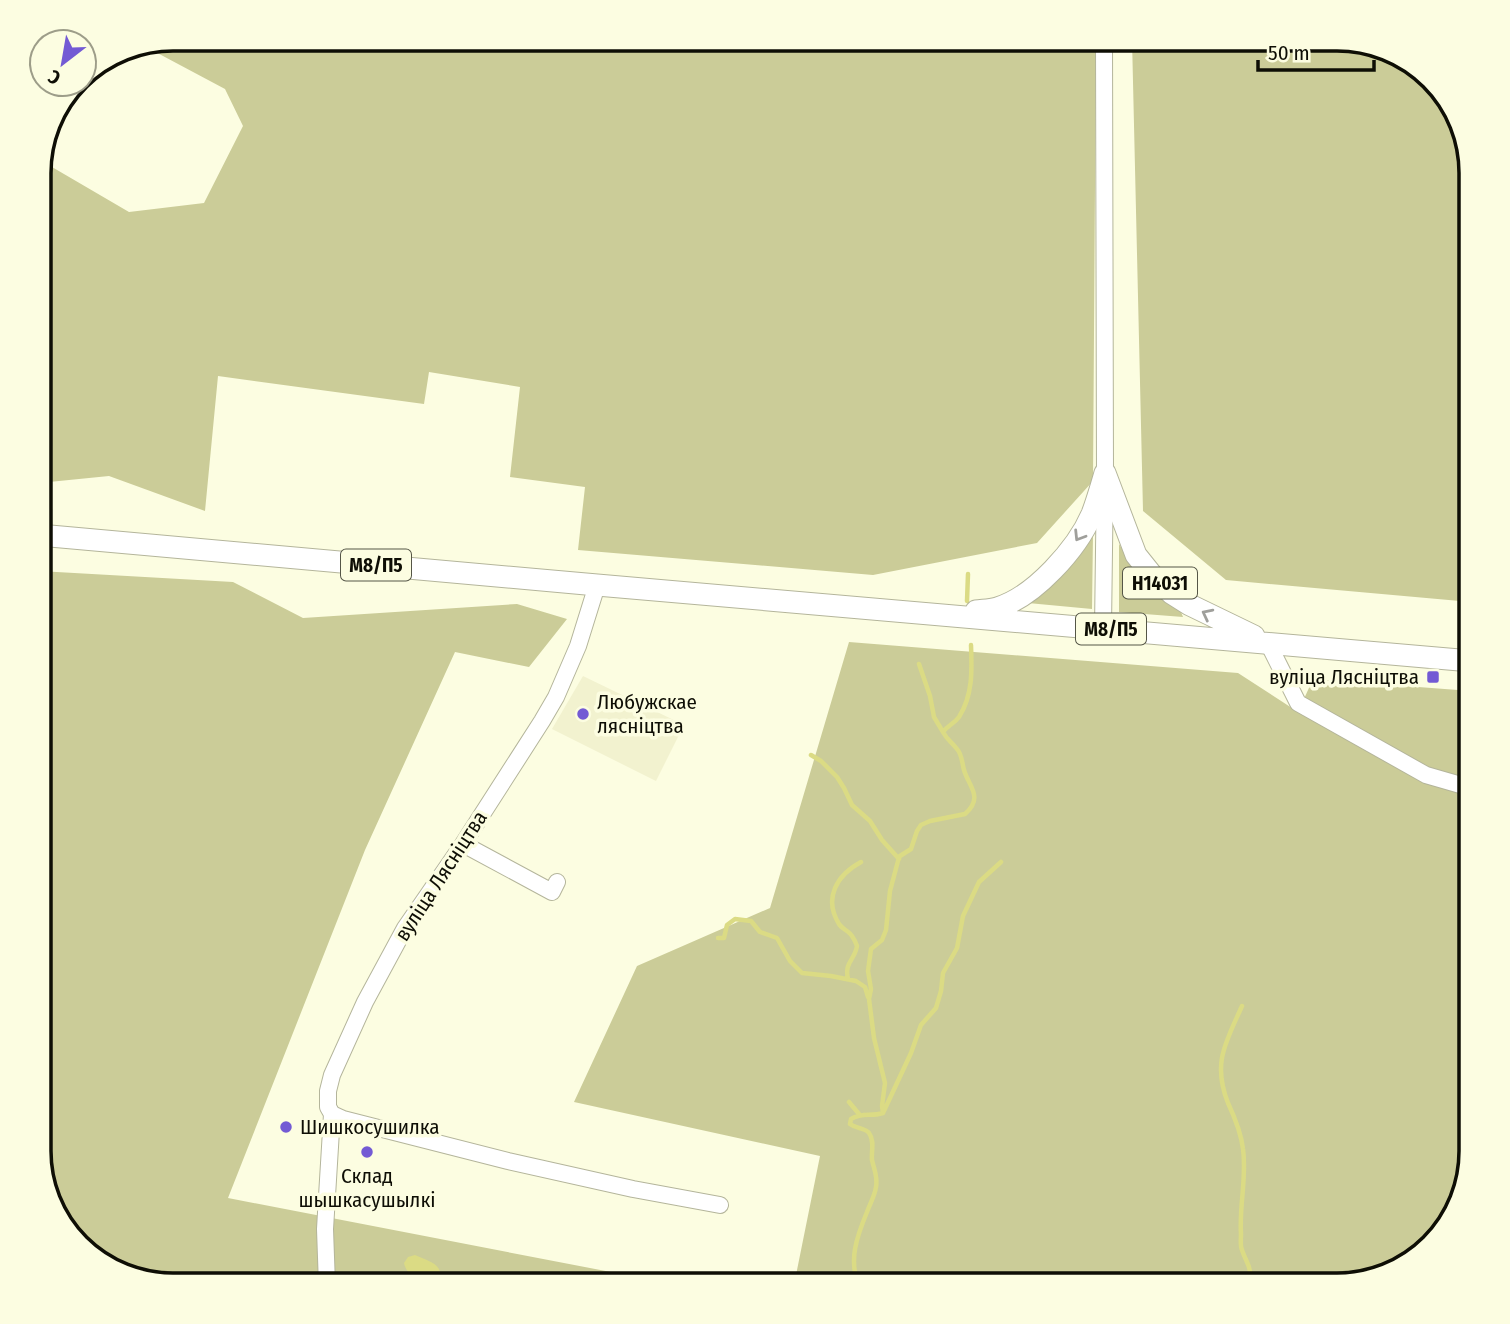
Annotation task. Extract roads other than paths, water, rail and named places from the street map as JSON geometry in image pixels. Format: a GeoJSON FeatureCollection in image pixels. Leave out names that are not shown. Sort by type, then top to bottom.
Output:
{"type":"FeatureCollection","features":[{"type":"Feature","properties":{"kind":"main road","name":"Н14031"},"geometry":{"type":"LineString","coordinates":[[954,615],[999,607],[1023,594],[1054,569],[1079,539],[1092,514],[1105,473]]}},
{"type":"Feature","properties":{"kind":"main road","name":"Н14031"},"geometry":{"type":"LineString","coordinates":[[1105,473],[1136,555],[1152,575],[1171,593],[1190,605],[1268,643]]}},
{"type":"Feature","properties":{"kind":"main road","name":"М8/П5"},"geometry":{"type":"LineString","coordinates":[[51,536],[1459,660]]}},
{"type":"Feature","properties":{"kind":"street","name":"Н14031"},"geometry":{"type":"LineString","coordinates":[[1103,628],[1104,51]]}},
{"type":"Feature","properties":{"kind":"street","name":"вуліца Лясніцтва"},"geometry":{"type":"LineString","coordinates":[[327,1273],[325,1228],[332,1114],[328,1107],[328,1091],[332,1075],[365,1002],[405,928],[542,721],[578,646],[597,585]]}},
{"type":"Feature","properties":{"kind":"street"},"geometry":{"type":"LineString","coordinates":[[1268,643],[1298,703],[1426,775],[1459,785]]}},
{"type":"Feature","properties":{"kind":"street"},"geometry":{"type":"LineString","coordinates":[[463,844],[552,892],[557,882]]}},
{"type":"Feature","properties":{"kind":"street"},"geometry":{"type":"LineString","coordinates":[[332,1114],[508,1161],[720,1205]]}},
{"type":"Feature","properties":{"kind":"waterway"},"geometry":{"type":"LineString","coordinates":[[967,601],[968,574]]}},
{"type":"Feature","properties":{"kind":"waterway"},"geometry":{"type":"LineString","coordinates":[[855,1273],[855,1248],[875,1193],[876,1180],[871,1136],[866,1130],[850,1124],[855,1117],[883,1113],[885,1083],[874,1038],[869,999],[871,989],[868,971],[871,949],[882,940],[886,930],[890,891],[900,856],[911,849],[921,825],[965,814],[974,802],[974,792],[960,753],[943,732],[959,717],[967,700],[971,645]]}},
{"type":"Feature","properties":{"kind":"waterway"},"geometry":{"type":"LineString","coordinates":[[919,664],[934,717],[943,732]]}},
{"type":"Feature","properties":{"kind":"waterway"},"geometry":{"type":"LineString","coordinates":[[811,755],[837,777],[852,805],[870,821],[899,859]]}},
{"type":"Feature","properties":{"kind":"waterway"},"geometry":{"type":"LineString","coordinates":[[848,979],[847,969],[857,946],[851,934],[839,924],[832,905],[839,880],[861,862]]}},
{"type":"Feature","properties":{"kind":"waterway"},"geometry":{"type":"LineString","coordinates":[[883,1113],[921,1025],[936,1008],[943,973],[957,948],[963,916],[979,882],[1001,862]]}},
{"type":"Feature","properties":{"kind":"waterway"},"geometry":{"type":"LineString","coordinates":[[718,938],[724,938],[727,925],[735,919],[751,921],[760,932],[777,938],[790,961],[802,973],[856,981],[865,987],[868,997]]}},
{"type":"Feature","properties":{"kind":"waterway"},"geometry":{"type":"LineString","coordinates":[[1242,1006],[1223,1053],[1221,1076],[1243,1149],[1241,1248],[1250,1273]]}},
{"type":"Feature","properties":{"kind":"waterway"},"geometry":{"type":"LineString","coordinates":[[849,1102],[859,1114]]}},
{"type":"Feature","properties":{"kind":"place","name":"вуліца Лясніцтва"},"geometry":{"type":"Point","coordinates":[1433,677]}},
{"type":"Feature","properties":{"kind":"place","name":"Любужскае лясніцтва"},"geometry":{"type":"Point","coordinates":[583,714]}},
{"type":"Feature","properties":{"kind":"place","name":"Шишкосушилка"},"geometry":{"type":"Point","coordinates":[286,1127]}},
{"type":"Feature","properties":{"kind":"place","name":"Склад шышкасушылкі"},"geometry":{"type":"Point","coordinates":[367,1152]}}]}
